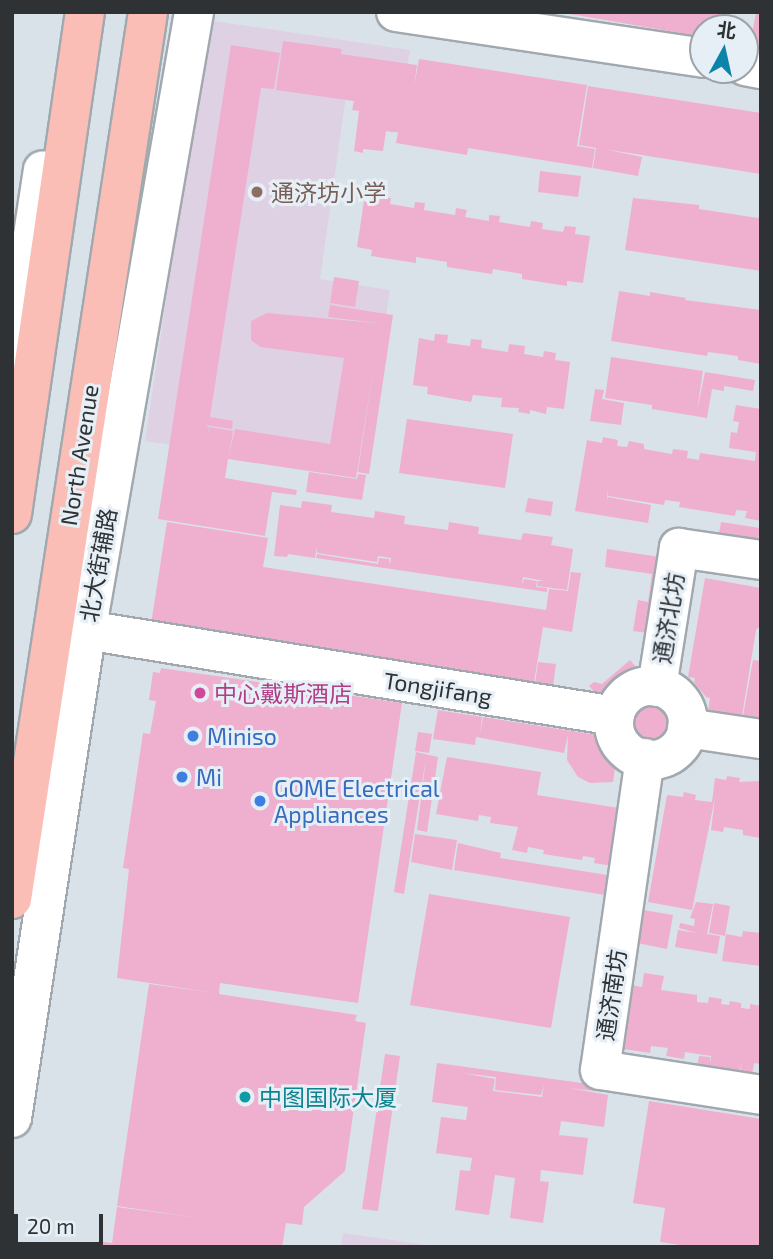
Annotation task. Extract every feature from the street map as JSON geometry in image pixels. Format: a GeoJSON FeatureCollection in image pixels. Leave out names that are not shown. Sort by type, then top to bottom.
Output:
{"type":"FeatureCollection","features":[{"type":"Feature","properties":{"kind":"main road"},"geometry":{"type":"LineString","coordinates":[[12,514],[85,12]]}},
{"type":"Feature","properties":{"kind":"main road","name":"North Avenue"},"geometry":{"type":"LineString","coordinates":[[12,899],[69,629],[148,12]]}},
{"type":"Feature","properties":{"kind":"street"},"geometry":{"type":"LineString","coordinates":[[12,372],[67,12]]}},
{"type":"Feature","properties":{"kind":"street","name":"北大街辅路"},"geometry":{"type":"LineString","coordinates":[[12,1118],[69,629],[194,12]]}},
{"type":"Feature","properties":{"kind":"street"},"geometry":{"type":"LineString","coordinates":[[396,12],[689,56]]}},
{"type":"Feature","properties":{"kind":"street","name":"通济北坊"},"geometry":{"type":"LineString","coordinates":[[657,687],[679,548],[761,560]]}},
{"type":"Feature","properties":{"kind":"street","name":"Tongjifang"},"geometry":{"type":"LineString","coordinates":[[69,629],[615,716]]}},
{"type":"Feature","properties":{"kind":"street"},"geometry":{"type":"LineString","coordinates":[[648,686],[657,687],[667,689],[682,701],[689,720],[685,739],[673,754],[655,760],[635,757],[621,744],[614,726],[617,707],[629,692],[648,686]]}},
{"type":"Feature","properties":{"kind":"street"},"geometry":{"type":"LineString","coordinates":[[687,728],[761,739]]}},
{"type":"Feature","properties":{"kind":"street","name":"通济南坊"},"geometry":{"type":"LineString","coordinates":[[645,758],[600,1070],[761,1095]]}},
{"type":"Feature","properties":{"kind":"shaded area","name":"通济坊小学"},"geometry":{"type":"Polygon","coordinates":[[[208,20],[410,50],[402,104],[346,96],[320,279],[390,290],[363,473],[145,441],[208,20]]]}},
{"type":"Feature","properties":{"kind":"shaded area"},"geometry":{"type":"Polygon","coordinates":[[[343,1233],[440,1247],[341,1247],[343,1233]]]}},
{"type":"Feature","properties":{"kind":"building"},"geometry":{"type":"Polygon","coordinates":[[[559,12],[721,14],[689,14],[689,35],[559,12]]]}},
{"type":"Feature","properties":{"kind":"building"},"geometry":{"type":"Polygon","coordinates":[[[761,12],[761,45],[759,14],[756,14],[761,12]]]}},
{"type":"Feature","properties":{"kind":"building"},"geometry":{"type":"Polygon","coordinates":[[[283,41],[342,49],[341,54],[417,65],[414,87],[419,59],[587,85],[577,146],[595,149],[592,168],[468,148],[467,155],[396,143],[398,132],[386,131],[383,151],[354,151],[359,111],[352,110],[354,101],[276,90],[283,41]]]}},
{"type":"Feature","properties":{"kind":"building"},"geometry":{"type":"Polygon","coordinates":[[[231,45],[280,53],[274,89],[261,88],[210,417],[233,421],[232,429],[205,425],[209,427],[208,433],[210,427],[233,431],[229,456],[235,429],[330,444],[344,358],[260,347],[251,340],[251,321],[267,313],[385,324],[328,317],[330,305],[393,315],[369,474],[358,472],[374,365],[356,478],[228,459],[225,478],[297,490],[296,495],[272,492],[265,536],[158,519],[231,45]]]}},
{"type":"Feature","properties":{"kind":"building"},"geometry":{"type":"Polygon","coordinates":[[[588,86],[761,113],[761,174],[604,149],[642,157],[638,176],[593,168],[596,148],[579,145],[588,86]]]}},
{"type":"Feature","properties":{"kind":"building"},"geometry":{"type":"Polygon","coordinates":[[[540,171],[581,176],[578,197],[538,192],[540,171]]]}},
{"type":"Feature","properties":{"kind":"building"},"geometry":{"type":"Polygon","coordinates":[[[380,197],[391,198],[390,204],[414,208],[415,202],[425,203],[424,210],[455,215],[456,208],[467,210],[465,217],[489,221],[489,215],[500,216],[499,222],[530,227],[531,221],[543,223],[542,229],[563,232],[565,226],[576,227],[575,234],[590,236],[583,283],[567,281],[567,286],[522,279],[522,274],[493,269],[492,274],[447,267],[447,262],[416,257],[416,263],[371,256],[372,250],[357,247],[364,201],[379,204],[380,197]]]}},
{"type":"Feature","properties":{"kind":"building"},"geometry":{"type":"Polygon","coordinates":[[[633,198],[699,205],[699,209],[758,218],[761,212],[761,271],[625,250],[633,198]]]}},
{"type":"Feature","properties":{"kind":"building"},"geometry":{"type":"Polygon","coordinates":[[[334,277],[359,281],[355,307],[330,303],[334,277]]]}},
{"type":"Feature","properties":{"kind":"building"},"geometry":{"type":"Polygon","coordinates":[[[619,291],[650,296],[650,292],[686,298],[685,300],[761,310],[761,364],[738,360],[738,356],[708,352],[707,356],[611,341],[619,291]]]}},
{"type":"Feature","properties":{"kind":"building"},"geometry":{"type":"Polygon","coordinates":[[[435,334],[448,335],[447,343],[470,346],[471,339],[482,340],[481,348],[508,352],[509,344],[525,346],[524,354],[543,357],[544,351],[556,353],[555,360],[570,362],[564,409],[547,407],[546,414],[530,410],[530,414],[518,412],[519,408],[501,407],[502,398],[473,395],[471,402],[427,394],[428,387],[413,385],[419,338],[434,341],[435,334]]]}},
{"type":"Feature","properties":{"kind":"building"},"geometry":{"type":"Polygon","coordinates":[[[611,357],[703,371],[697,411],[705,372],[755,380],[753,391],[724,386],[724,391],[712,389],[707,418],[652,409],[652,405],[605,398],[611,357]]]}},
{"type":"Feature","properties":{"kind":"building"},"geometry":{"type":"Polygon","coordinates":[[[595,389],[604,390],[602,399],[624,403],[621,425],[590,421],[595,389]]]}},
{"type":"Feature","properties":{"kind":"building"},"geometry":{"type":"Polygon","coordinates":[[[736,405],[761,409],[761,521],[745,518],[747,511],[736,510],[735,516],[679,507],[680,502],[665,500],[664,505],[608,496],[608,490],[607,500],[608,497],[651,505],[648,523],[575,511],[587,440],[602,443],[603,437],[618,440],[617,446],[627,447],[629,441],[644,444],[644,449],[672,454],[673,449],[688,451],[687,458],[699,460],[700,453],[755,461],[756,452],[729,448],[731,432],[737,433],[739,422],[733,421],[736,405]]]}},
{"type":"Feature","properties":{"kind":"building"},"geometry":{"type":"Polygon","coordinates":[[[407,419],[513,434],[505,488],[399,473],[407,419]]]}},
{"type":"Feature","properties":{"kind":"building"},"geometry":{"type":"Polygon","coordinates":[[[309,472],[357,479],[358,474],[366,475],[362,500],[306,492],[309,472]]]}},
{"type":"Feature","properties":{"kind":"building"},"geometry":{"type":"Polygon","coordinates":[[[528,498],[553,502],[551,516],[525,512],[528,498]]]}},
{"type":"Feature","properties":{"kind":"building"},"geometry":{"type":"Polygon","coordinates":[[[302,501],[332,505],[331,512],[374,518],[375,511],[405,516],[404,524],[448,530],[449,522],[479,527],[478,534],[521,540],[523,533],[553,537],[551,545],[573,549],[567,590],[537,586],[538,581],[544,581],[523,577],[522,585],[524,579],[537,581],[536,587],[547,588],[547,592],[316,558],[317,554],[378,564],[379,558],[389,559],[390,565],[391,558],[378,556],[377,562],[317,553],[317,547],[315,558],[288,554],[287,557],[274,556],[280,505],[301,508],[302,501]]]}},
{"type":"Feature","properties":{"kind":"building"},"geometry":{"type":"Polygon","coordinates":[[[167,522],[268,538],[263,567],[546,610],[549,589],[568,591],[571,572],[581,573],[572,632],[543,627],[534,682],[151,624],[167,522]]]}},
{"type":"Feature","properties":{"kind":"building"},"geometry":{"type":"Polygon","coordinates":[[[721,522],[760,528],[758,540],[719,534],[721,522]]]}},
{"type":"Feature","properties":{"kind":"building"},"geometry":{"type":"Polygon","coordinates":[[[607,549],[673,559],[662,635],[633,631],[638,600],[648,602],[652,574],[605,567],[607,549]]]}},
{"type":"Feature","properties":{"kind":"building"},"geometry":{"type":"Polygon","coordinates":[[[705,578],[761,588],[761,625],[756,630],[742,716],[708,711],[710,698],[706,697],[694,682],[695,678],[688,677],[705,578]]]}},
{"type":"Feature","properties":{"kind":"building"},"geometry":{"type":"Polygon","coordinates":[[[630,660],[644,676],[612,703],[604,703],[589,686],[594,682],[602,684],[630,660]]]}},
{"type":"Feature","properties":{"kind":"building"},"geometry":{"type":"Polygon","coordinates":[[[753,660],[761,661],[761,719],[743,716],[753,660]]]}},
{"type":"Feature","properties":{"kind":"building"},"geometry":{"type":"Polygon","coordinates":[[[538,662],[556,664],[552,693],[534,691],[538,662]]]}},
{"type":"Feature","properties":{"kind":"building"},"geometry":{"type":"Polygon","coordinates":[[[161,668],[402,703],[358,1003],[220,983],[219,994],[357,1015],[355,1021],[366,1023],[345,1171],[304,1207],[302,1225],[286,1223],[282,1247],[97,1247],[98,1241],[112,1243],[117,1207],[199,1218],[117,1206],[149,984],[215,993],[117,978],[129,869],[123,868],[143,733],[150,734],[156,701],[149,700],[153,672],[160,673],[161,668]]]}},
{"type":"Feature","properties":{"kind":"building"},"geometry":{"type":"Polygon","coordinates":[[[635,704],[671,709],[666,741],[631,736],[635,704]]]}},
{"type":"Feature","properties":{"kind":"building"},"geometry":{"type":"Polygon","coordinates":[[[438,710],[482,717],[480,734],[483,717],[602,737],[616,762],[613,782],[590,783],[578,777],[567,760],[568,735],[564,753],[476,737],[475,745],[433,739],[438,710]]]}},
{"type":"Feature","properties":{"kind":"building"},"geometry":{"type":"Polygon","coordinates":[[[418,732],[432,734],[429,753],[415,751],[418,732]]]}},
{"type":"Feature","properties":{"kind":"building"},"geometry":{"type":"Polygon","coordinates":[[[416,752],[438,757],[427,832],[417,830],[426,758],[404,894],[394,892],[416,752]]]}},
{"type":"Feature","properties":{"kind":"building"},"geometry":{"type":"Polygon","coordinates":[[[447,757],[541,772],[537,795],[619,808],[612,866],[594,863],[595,858],[583,856],[582,860],[543,854],[544,850],[528,847],[527,853],[512,850],[518,827],[490,823],[491,817],[479,815],[478,821],[436,814],[447,757]]]}},
{"type":"Feature","properties":{"kind":"building"},"geometry":{"type":"Polygon","coordinates":[[[727,776],[740,778],[739,782],[761,781],[761,838],[743,835],[743,830],[724,827],[723,832],[711,830],[715,798],[692,910],[648,902],[667,795],[683,797],[684,792],[696,795],[695,800],[712,802],[715,778],[726,780],[727,776]]]}},
{"type":"Feature","properties":{"kind":"building"},"geometry":{"type":"Polygon","coordinates":[[[415,834],[457,840],[452,870],[411,862],[415,834]]]}},
{"type":"Feature","properties":{"kind":"building"},"geometry":{"type":"Polygon","coordinates":[[[458,843],[501,853],[500,858],[620,877],[617,897],[454,870],[458,843]]]}},
{"type":"Feature","properties":{"kind":"building"},"geometry":{"type":"Polygon","coordinates":[[[429,894],[570,917],[551,1028],[410,1005],[429,894]]]}},
{"type":"Feature","properties":{"kind":"building"},"geometry":{"type":"Polygon","coordinates":[[[696,902],[713,904],[707,934],[720,936],[717,954],[675,947],[678,930],[697,933],[679,928],[680,923],[694,926],[695,919],[690,918],[696,902]]]}},
{"type":"Feature","properties":{"kind":"building"},"geometry":{"type":"Polygon","coordinates":[[[714,903],[730,906],[725,936],[709,933],[714,903]]]}},
{"type":"Feature","properties":{"kind":"building"},"geometry":{"type":"Polygon","coordinates":[[[643,910],[673,915],[667,949],[637,943],[643,910]]]}},
{"type":"Feature","properties":{"kind":"building"},"geometry":{"type":"Polygon","coordinates":[[[743,931],[761,933],[761,966],[722,961],[726,934],[742,937],[743,931]]]}},
{"type":"Feature","properties":{"kind":"building"},"geometry":{"type":"Polygon","coordinates":[[[644,973],[664,976],[661,990],[697,995],[697,1002],[708,1003],[709,997],[722,999],[721,1004],[729,1005],[730,1001],[741,1003],[741,1008],[750,1009],[750,1004],[761,1006],[761,1064],[754,1063],[752,1076],[740,1074],[742,1061],[739,1074],[697,1067],[699,1056],[710,1057],[710,1064],[711,1056],[685,1052],[684,1059],[666,1056],[668,1048],[651,1046],[650,1053],[617,1048],[631,985],[642,987],[644,973]]]}},
{"type":"Feature","properties":{"kind":"building"},"geometry":{"type":"Polygon","coordinates":[[[385,1054],[400,1056],[378,1211],[362,1209],[385,1054]]]}},
{"type":"Feature","properties":{"kind":"building"},"geometry":{"type":"Polygon","coordinates":[[[437,1063],[603,1086],[603,1092],[569,1088],[608,1095],[604,1127],[561,1121],[559,1135],[588,1138],[583,1175],[541,1170],[540,1181],[549,1182],[543,1223],[510,1218],[515,1178],[495,1175],[489,1215],[455,1210],[460,1170],[470,1171],[472,1158],[436,1153],[441,1117],[466,1120],[468,1107],[432,1102],[437,1063]],[[462,1073],[495,1079],[493,1091],[542,1097],[544,1085],[541,1095],[495,1090],[496,1077],[462,1073]]]}},
{"type":"Feature","properties":{"kind":"building"},"geometry":{"type":"Polygon","coordinates":[[[649,1101],[761,1119],[761,1247],[693,1247],[660,1242],[665,1208],[633,1203],[649,1101]]]}},
{"type":"Feature","properties":{"kind":"place","name":"通济坊小学"},"geometry":{"type":"Point","coordinates":[257,192]}},
{"type":"Feature","properties":{"kind":"place","name":"中心戴斯酒店"},"geometry":{"type":"Point","coordinates":[200,693]}},
{"type":"Feature","properties":{"kind":"place","name":"Miniso"},"geometry":{"type":"Point","coordinates":[193,736]}},
{"type":"Feature","properties":{"kind":"place","name":"Mi"},"geometry":{"type":"Point","coordinates":[182,777]}},
{"type":"Feature","properties":{"kind":"place","name":"GOME Electrical Appliances"},"geometry":{"type":"Point","coordinates":[260,801]}},
{"type":"Feature","properties":{"kind":"place","name":"中图国际大厦"},"geometry":{"type":"Point","coordinates":[245,1097]}}]}
